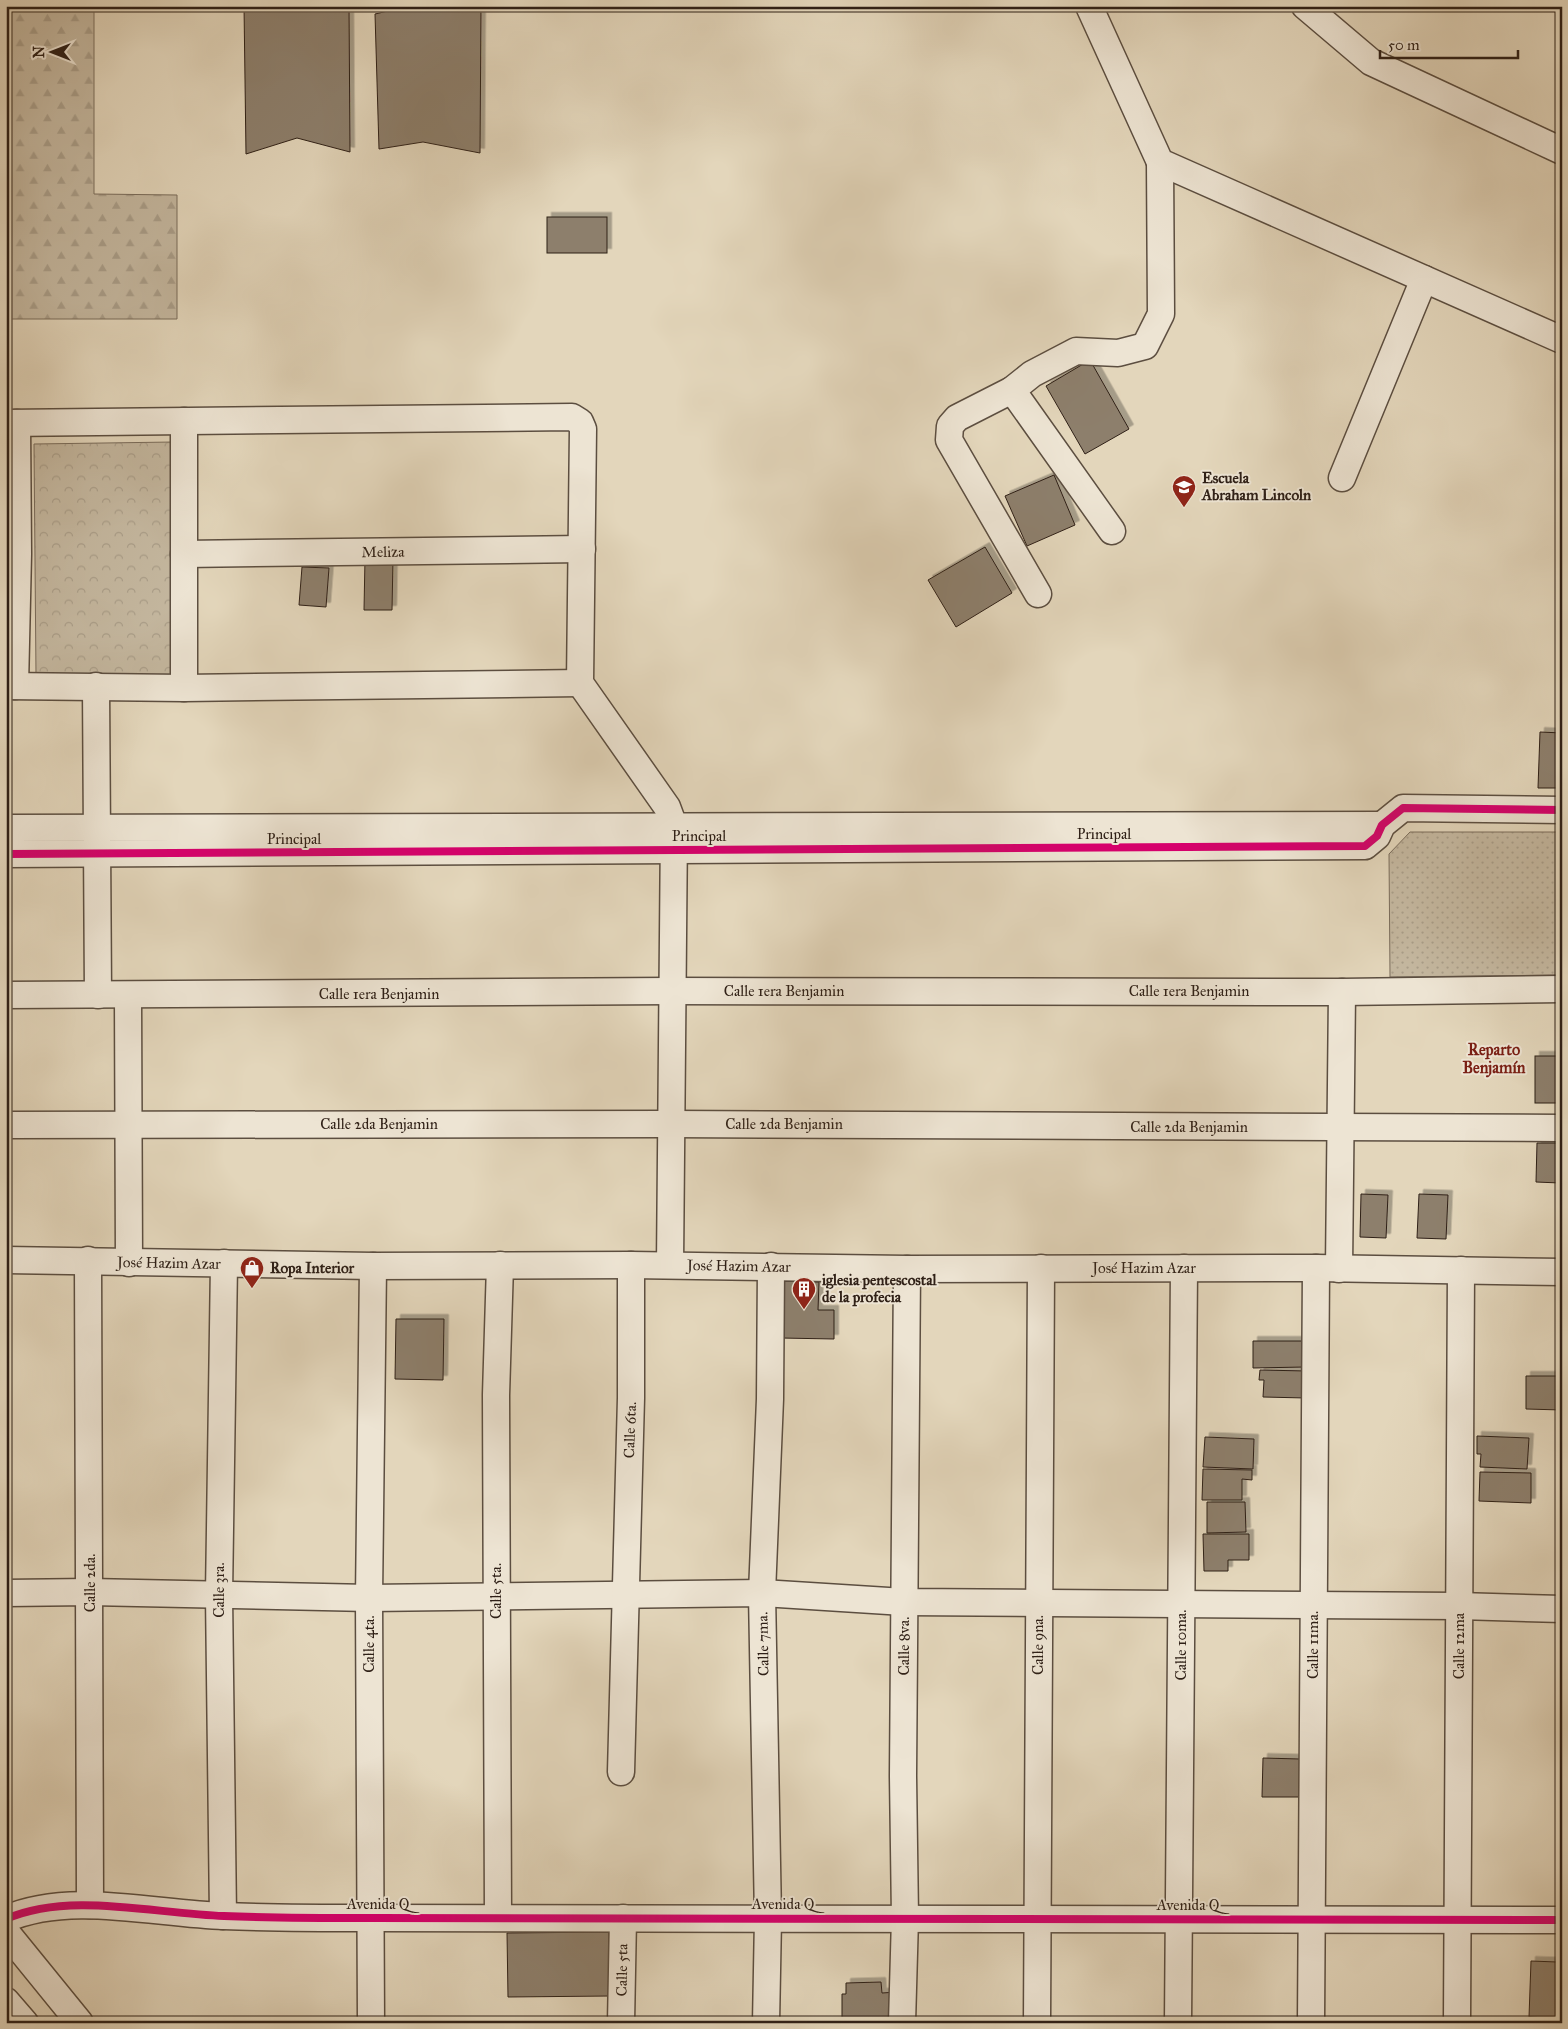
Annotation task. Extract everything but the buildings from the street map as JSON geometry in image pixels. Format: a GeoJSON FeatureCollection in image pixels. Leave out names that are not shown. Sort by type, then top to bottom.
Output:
{"type":"FeatureCollection","features":[{"type":"Feature","properties":{"kind":"street"},"geometry":{"type":"LineString","coordinates":[[1038,594],[949,440],[950,426],[957,418],[1012,390],[1032,374],[1076,351],[1118,353],[1145,346],[1161,314],[1160,162],[1089,6]]}},
{"type":"Feature","properties":{"kind":"street"},"geometry":{"type":"LineString","coordinates":[[1305,6],[1371,62],[1562,151]]}},
{"type":"Feature","properties":{"kind":"street"},"geometry":{"type":"LineString","coordinates":[[1160,162],[1562,340]]}},
{"type":"Feature","properties":{"kind":"street"},"geometry":{"type":"LineString","coordinates":[[1342,478],[1424,279]]}},
{"type":"Feature","properties":{"kind":"street"},"geometry":{"type":"LineString","coordinates":[[1012,390],[1112,531]]}},
{"type":"Feature","properties":{"kind":"street"},"geometry":{"type":"LineString","coordinates":[[580,683],[184,688],[11,686],[11,423],[572,417],[580,422],[584,428],[580,683],[668,807],[673,838],[670,1265]]}},
{"type":"Feature","properties":{"kind":"street"},"geometry":{"type":"LineString","coordinates":[[184,421],[184,688]]}},
{"type":"Feature","properties":{"kind":"street","name":"Meliza"},"geometry":{"type":"LineString","coordinates":[[184,554],[582,550]]}},
{"type":"Feature","properties":{"kind":"street"},"geometry":{"type":"LineString","coordinates":[[96,686],[98,995]]}},
{"type":"Feature","properties":{"kind":"street","name":"Principal"},"geometry":{"type":"LineString","coordinates":[[6,854],[97,854],[673,838],[1382,825],[1403,808],[1562,810]]}},
{"type":"Feature","properties":{"kind":"street","name":"Principal"},"geometry":{"type":"LineString","coordinates":[[6,828],[97,826],[673,838]]}},
{"type":"Feature","properties":{"kind":"street","name":"Calle 1era Benjamin"},"geometry":{"type":"LineString","coordinates":[[6,995],[128,996],[671,991],[1342,992],[1562,989]]}},
{"type":"Feature","properties":{"kind":"street","name":"Calle 11ma."},"geometry":{"type":"LineString","coordinates":[[1310,2023],[1312,1919],[1312,1605],[1327,1268],[1341,1128],[1342,992]]}},
{"type":"Feature","properties":{"kind":"street"},"geometry":{"type":"LineString","coordinates":[[128,996],[128,1263]]}},
{"type":"Feature","properties":{"kind":"street","name":"Calle 2da Benjamin"},"geometry":{"type":"LineString","coordinates":[[6,1125],[671,1124],[1562,1128]]}},
{"type":"Feature","properties":{"kind":"street","name":"José Hazim Azar"},"geometry":{"type":"LineString","coordinates":[[6,1260],[372,1266],[670,1265],[907,1268],[1327,1268],[1562,1272]]}},
{"type":"Feature","properties":{"kind":"street","name":"Calle 2da."},"geometry":{"type":"LineString","coordinates":[[88,1260],[90,1905]]}},
{"type":"Feature","properties":{"kind":"street","name":"Calle 3ra."},"geometry":{"type":"LineString","coordinates":[[223,1916],[219,1595],[224,1263]]}},
{"type":"Feature","properties":{"kind":"street","name":"Calle 5ta."},"geometry":{"type":"LineString","coordinates":[[498,1917],[496,1395],[500,1265]]}},
{"type":"Feature","properties":{"kind":"street","name":"Calle 6ta."},"geometry":{"type":"LineString","coordinates":[[621,1772],[631,1398],[631,1265]]}},
{"type":"Feature","properties":{"kind":"street","name":"Calle 4ta."},"geometry":{"type":"LineString","coordinates":[[371,2023],[369,1598],[372,1266]]}},
{"type":"Feature","properties":{"kind":"street","name":"Calle 7ma."},"geometry":{"type":"LineString","coordinates":[[766,2023],[768,1918],[762,1593],[770,1399],[770,1266]]}},
{"type":"Feature","properties":{"kind":"street","name":"Calle 8va."},"geometry":{"type":"LineString","coordinates":[[902,2023],[907,1268]]}},
{"type":"Feature","properties":{"kind":"street","name":"Calle 9na."},"geometry":{"type":"LineString","coordinates":[[1037,2023],[1041,1268]]}},
{"type":"Feature","properties":{"kind":"street","name":"Calle 10ma."},"geometry":{"type":"LineString","coordinates":[[1178,2023],[1181,1919],[1184,1268]]}},
{"type":"Feature","properties":{"kind":"street","name":"Calle 12ma"},"geometry":{"type":"LineString","coordinates":[[1457,2023],[1461,1270]]}},
{"type":"Feature","properties":{"kind":"street"},"geometry":{"type":"LineString","coordinates":[[6,1592],[369,1598],[762,1593],[904,1602],[1459,1606],[1562,1609]]}},
{"type":"Feature","properties":{"kind":"street","name":"Avenida Q"},"geometry":{"type":"LineString","coordinates":[[6,1919],[24,1911],[90,1905],[223,1916],[372,1918],[1562,1920]]}},
{"type":"Feature","properties":{"kind":"street","name":"Calle 5ta"},"geometry":{"type":"LineString","coordinates":[[621,2023],[623,1918]]}},
{"type":"Feature","properties":{"kind":"street"},"geometry":{"type":"LineString","coordinates":[[6,1932],[80,2023]]}},
{"type":"Feature","properties":{"kind":"street"},"geometry":{"type":"LineString","coordinates":[[6,2001],[25,2023]]}},
{"type":"Feature","properties":{"kind":"green space"},"geometry":{"type":"Polygon","coordinates":[[[6,6],[94,6],[94,194],[177,195],[177,319],[6,319],[6,6]]]}},
{"type":"Feature","properties":{"kind":"green space"},"geometry":{"type":"Polygon","coordinates":[[[173,442],[175,675],[36,676],[34,444],[173,442]]]}},
{"type":"Feature","properties":{"kind":"green space"},"geometry":{"type":"Polygon","coordinates":[[[1410,832],[1562,832],[1562,975],[1390,977],[1389,854],[1410,832]]]}},
{"type":"Feature","properties":{"kind":"cycle path"},"geometry":{"type":"LineString","coordinates":[[6,854],[1365,846],[1377,836],[1382,825],[1403,808],[1562,810]]}},
{"type":"Feature","properties":{"kind":"cycle path"},"geometry":{"type":"LineString","coordinates":[[6,1919],[31,1911],[57,1906],[85,1905],[224,1916],[298,1918],[1562,1920]]}},
{"type":"Feature","properties":{"kind":"place","name":"Escuela Abraham Lincoln"},"geometry":{"type":"Point","coordinates":[1184,508]}},
{"type":"Feature","properties":{"kind":"place","name":"Ropa Interior"},"geometry":{"type":"Point","coordinates":[252,1289]}},
{"type":"Feature","properties":{"kind":"place","name":"iglesia pentescostal de la profecia"},"geometry":{"type":"Point","coordinates":[804,1310]}},
{"type":"Feature","properties":{"kind":"district","name":"Reparto Benjamín"},"geometry":{"type":"Point","coordinates":[1494,1058]}}]}
